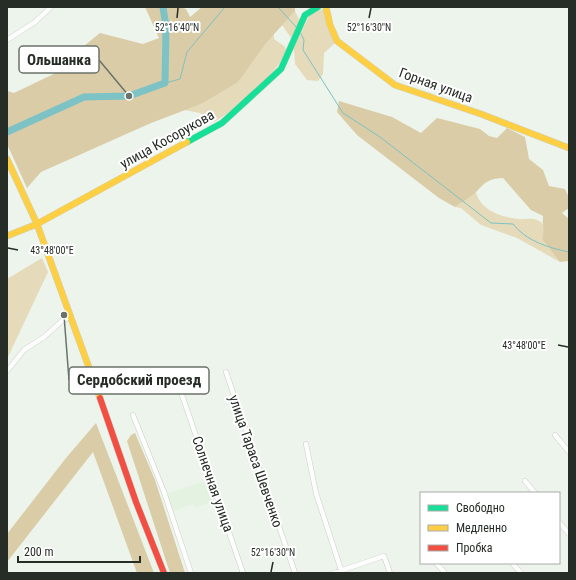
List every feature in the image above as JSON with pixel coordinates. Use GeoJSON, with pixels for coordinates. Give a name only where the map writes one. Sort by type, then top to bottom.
{"type":"FeatureCollection","features":[{"type":"Feature","properties":{"kind":"street"},"geometry":{"type":"LineString","coordinates":[[7,40],[35,22],[52,7]]}},
{"type":"Feature","properties":{"kind":"street","name":"улица Косорукова"},"geometry":{"type":"LineString","coordinates":[[7,236],[37,224],[222,123],[281,69],[305,15],[318,7]]}},
{"type":"Feature","properties":{"kind":"street","name":"Горная улица"},"geometry":{"type":"LineString","coordinates":[[326,7],[337,41],[395,85],[415,94],[481,114],[569,148]]}},
{"type":"Feature","properties":{"kind":"street"},"geometry":{"type":"LineString","coordinates":[[7,159],[37,224],[136,502],[164,573]]}},
{"type":"Feature","properties":{"kind":"street"},"geometry":{"type":"LineString","coordinates":[[7,370],[24,350],[44,337],[62,321],[71,316]]}},
{"type":"Feature","properties":{"kind":"street","name":"улица Тараса Шевченко"},"geometry":{"type":"LineString","coordinates":[[226,372],[295,573]]}},
{"type":"Feature","properties":{"kind":"street","name":"Солнечная улица"},"geometry":{"type":"LineString","coordinates":[[182,395],[244,573]]}},
{"type":"Feature","properties":{"kind":"street"},"geometry":{"type":"LineString","coordinates":[[133,415],[164,492],[191,573]]}},
{"type":"Feature","properties":{"kind":"street"},"geometry":{"type":"LineString","coordinates":[[555,435],[569,452]]}},
{"type":"Feature","properties":{"kind":"street"},"geometry":{"type":"LineString","coordinates":[[306,444],[316,493],[341,572]]}},
{"type":"Feature","properties":{"kind":"street"},"geometry":{"type":"LineString","coordinates":[[525,481],[535,492]]}},
{"type":"Feature","properties":{"kind":"street"},"geometry":{"type":"LineString","coordinates":[[560,523],[569,534]]}},
{"type":"Feature","properties":{"kind":"street"},"geometry":{"type":"LineString","coordinates":[[334,573],[341,572],[384,556],[390,573]]}},
{"type":"Feature","properties":{"kind":"street"},"geometry":{"type":"LineString","coordinates":[[437,564],[445,573]]}},
{"type":"Feature","properties":{"kind":"street"},"geometry":{"type":"LineString","coordinates":[[513,564],[521,573]]}},
{"type":"Feature","properties":{"kind":"shaded area"},"geometry":{"type":"Polygon","coordinates":[[[145,7],[180,7],[186,9],[190,17],[202,7],[295,7],[295,11],[266,43],[238,82],[201,104],[151,123],[41,172],[27,188],[7,144],[7,91],[14,93],[62,70],[79,50],[100,33],[143,44],[159,38],[145,7]]]}},
{"type":"Feature","properties":{"kind":"shaded area"},"geometry":{"type":"Polygon","coordinates":[[[322,9],[325,10],[327,27],[335,43],[324,53],[323,74],[318,81],[307,80],[295,64],[294,48],[311,14],[322,9]]]}},
{"type":"Feature","properties":{"kind":"shaded area"},"geometry":{"type":"Polygon","coordinates":[[[295,11],[301,23],[292,39],[282,25],[295,11]]]}},
{"type":"Feature","properties":{"kind":"shaded area"},"geometry":{"type":"Polygon","coordinates":[[[274,34],[274,39],[284,46],[287,51],[274,70],[244,100],[214,122],[210,121],[200,113],[184,110],[201,104],[274,34]]]}},
{"type":"Feature","properties":{"kind":"shaded area"},"geometry":{"type":"Polygon","coordinates":[[[339,101],[392,117],[421,133],[437,118],[480,129],[489,136],[497,138],[507,128],[525,137],[529,159],[543,170],[549,186],[565,189],[569,198],[569,208],[562,213],[569,219],[569,261],[560,262],[542,239],[543,216],[531,210],[503,178],[493,179],[487,182],[474,194],[455,207],[439,198],[357,135],[337,112],[339,101]]]}},
{"type":"Feature","properties":{"kind":"shaded area"},"geometry":{"type":"Polygon","coordinates":[[[476,192],[482,204],[492,212],[511,218],[535,219],[540,221],[544,228],[542,239],[560,262],[517,238],[481,225],[461,208],[455,207],[476,192]]]}},
{"type":"Feature","properties":{"kind":"shaded area"},"geometry":{"type":"Polygon","coordinates":[[[42,258],[48,272],[7,359],[7,279],[42,258]]]}},
{"type":"Feature","properties":{"kind":"shaded area"},"geometry":{"type":"Polygon","coordinates":[[[96,423],[154,573],[137,573],[93,452],[7,562],[7,534],[66,458],[96,423]]]}},
{"type":"Feature","properties":{"kind":"shaded area"},"geometry":{"type":"Polygon","coordinates":[[[135,433],[155,480],[185,573],[170,573],[127,441],[131,435],[135,433]]]}},
{"type":"Feature","properties":{"kind":"shaded area"},"geometry":{"type":"Polygon","coordinates":[[[207,480],[214,501],[195,508],[193,504],[174,511],[167,494],[207,480]]]}},
{"type":"Feature","properties":{"kind":"waterway"},"geometry":{"type":"LineString","coordinates":[[7,132],[84,97],[129,96],[165,83],[166,27],[163,7]]}},
{"type":"Feature","properties":{"kind":"waterway"},"geometry":{"type":"LineString","coordinates":[[165,83],[180,79],[187,52],[225,7]]}},
{"type":"Feature","properties":{"kind":"waterway"},"geometry":{"type":"LineString","coordinates":[[278,7],[297,28]]}},
{"type":"Feature","properties":{"kind":"waterway"},"geometry":{"type":"LineString","coordinates":[[300,32],[304,40],[303,50],[343,113],[380,137],[491,223],[513,224],[524,235],[538,243],[569,252]]}},
{"type":"Feature","properties":{"kind":"traffic: fast"},"geometry":{"type":"LineString","coordinates":[[187,142],[222,123],[281,69],[305,15],[318,7]]}},
{"type":"Feature","properties":{"kind":"traffic: slow"},"geometry":{"type":"LineString","coordinates":[[326,7],[330,25],[337,41],[395,85],[481,114],[569,148]]}},
{"type":"Feature","properties":{"kind":"traffic: slow"},"geometry":{"type":"LineString","coordinates":[[7,236],[37,224],[187,142]]}},
{"type":"Feature","properties":{"kind":"traffic: slow"},"geometry":{"type":"LineString","coordinates":[[7,159],[37,224],[100,398]]}},
{"type":"Feature","properties":{"kind":"traffic: jam"},"geometry":{"type":"LineString","coordinates":[[100,398],[136,502],[164,573]]}},
{"type":"Feature","properties":{"kind":"place","name":"Ольшанка"},"geometry":{"type":"Point","coordinates":[129,96]}},
{"type":"Feature","properties":{"kind":"place","name":"Сердобский проезд"},"geometry":{"type":"Point","coordinates":[64,315]}}]}
